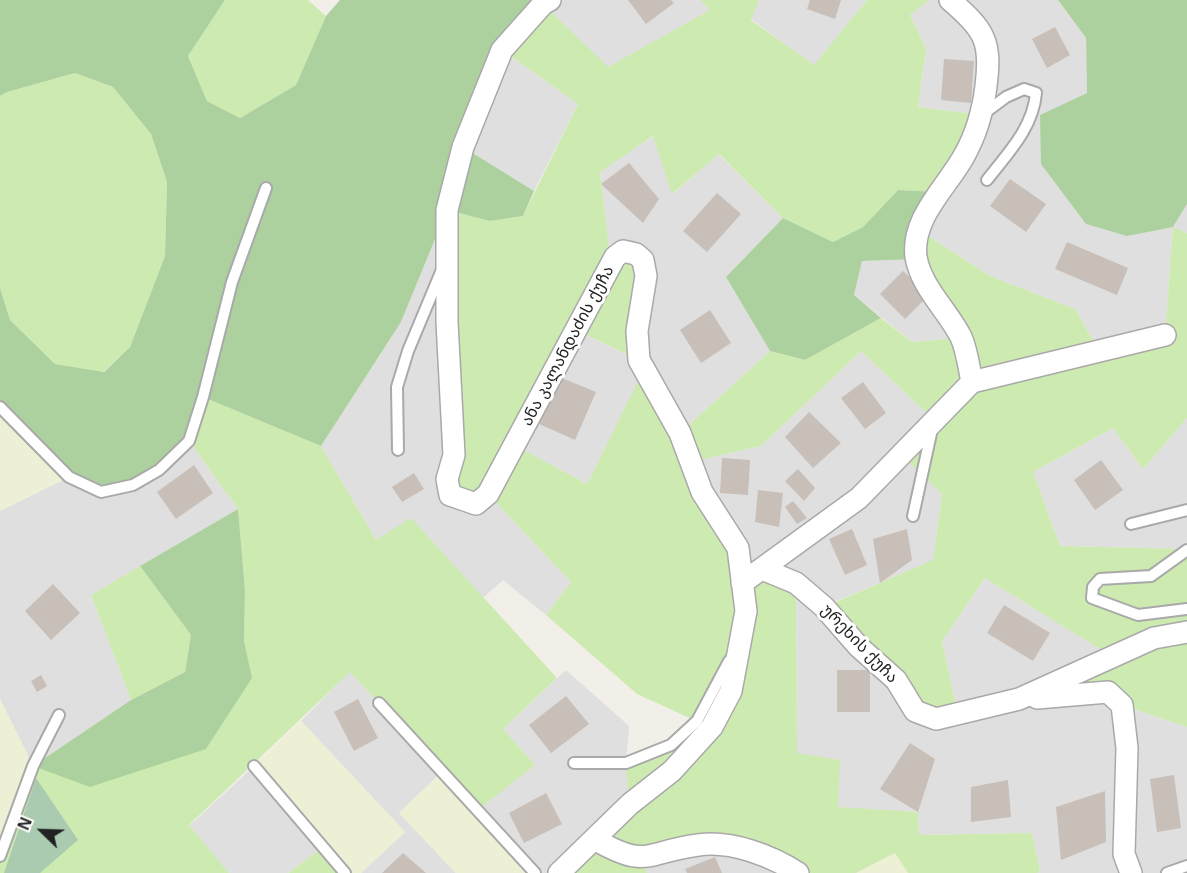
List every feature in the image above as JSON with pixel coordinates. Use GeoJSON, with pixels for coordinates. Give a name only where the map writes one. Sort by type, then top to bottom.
{"type":"FeatureCollection","features":[{"type":"Feature","properties":{"kind":"street","name":"ანა კალანდაძის ქუჩა"},"geometry":{"type":"LineString","coordinates":[[550,0],[543,4],[502,50],[463,147],[447,210],[454,455],[447,479],[450,495],[476,504],[488,494],[615,257],[623,251],[636,254],[643,261],[646,276],[637,331],[639,360],[680,433],[702,492],[738,548],[746,612],[731,692],[712,727],[672,771],[630,804],[559,873]]}},
{"type":"Feature","properties":{"kind":"street"},"geometry":{"type":"LineString","coordinates":[[950,0],[978,25],[990,56],[982,115],[964,156],[938,192],[919,230],[916,257],[929,287],[961,338],[972,382]]}},
{"type":"Feature","properties":{"kind":"street"},"geometry":{"type":"LineString","coordinates":[[742,583],[859,498],[972,382],[1165,335]]}},
{"type":"Feature","properties":{"kind":"street","name":"ურეხის ქუჩა"},"geometry":{"type":"LineString","coordinates":[[762,569],[796,583],[824,607],[859,647],[896,680],[915,711],[936,719],[1019,699],[1108,692],[1122,705],[1127,748],[1124,854],[1131,873]]}},
{"type":"Feature","properties":{"kind":"street","name":"ურეხის ქუჩა"},"geometry":{"type":"LineString","coordinates":[[1019,699],[1154,638],[1187,632]]}},
{"type":"Feature","properties":{"kind":"street"},"geometry":{"type":"LineString","coordinates":[[594,839],[620,854],[643,859],[700,844],[752,849],[798,873]]}},
{"type":"Feature","properties":{"kind":"lane"},"geometry":{"type":"LineString","coordinates":[[982,115],[1006,98],[1024,89],[1036,93],[1035,108],[1023,133],[987,180]]}},
{"type":"Feature","properties":{"kind":"lane"},"geometry":{"type":"LineString","coordinates":[[0,407],[69,477],[101,492],[133,485],[159,470],[189,441],[203,397],[232,282],[266,188]]}},
{"type":"Feature","properties":{"kind":"lane"},"geometry":{"type":"LineString","coordinates":[[398,450],[398,387],[408,351],[447,259]]}},
{"type":"Feature","properties":{"kind":"lane"},"geometry":{"type":"LineString","coordinates":[[913,516],[934,420]]}},
{"type":"Feature","properties":{"kind":"lane"},"geometry":{"type":"LineString","coordinates":[[1131,524],[1187,510]]}},
{"type":"Feature","properties":{"kind":"lane"},"geometry":{"type":"LineString","coordinates":[[1187,550],[1151,576],[1100,579],[1093,587],[1092,598],[1138,615],[1187,609]]}},
{"type":"Feature","properties":{"kind":"lane"},"geometry":{"type":"LineString","coordinates":[[574,763],[626,763],[671,745],[697,721],[742,634]]}},
{"type":"Feature","properties":{"kind":"lane"},"geometry":{"type":"LineString","coordinates":[[379,703],[535,873]]}},
{"type":"Feature","properties":{"kind":"lane"},"geometry":{"type":"LineString","coordinates":[[0,855],[33,766],[59,715]]}},
{"type":"Feature","properties":{"kind":"lane"},"geometry":{"type":"LineString","coordinates":[[254,766],[345,873]]}},
{"type":"Feature","properties":{"kind":"lane"},"geometry":{"type":"LineString","coordinates":[[1167,873],[1187,866]]}},
{"type":"Feature","properties":{"kind":"shaded area"},"geometry":{"type":"Polygon","coordinates":[[[550,0],[700,0],[711,10],[607,68],[543,4],[550,0]]]}},
{"type":"Feature","properties":{"kind":"shaded area"},"geometry":{"type":"Polygon","coordinates":[[[759,0],[867,0],[814,66],[751,19],[759,0]]]}},
{"type":"Feature","properties":{"kind":"shaded area"},"geometry":{"type":"Polygon","coordinates":[[[929,0],[1058,0],[1086,38],[1087,93],[1040,115],[1173,227],[1187,204],[1187,233],[1173,228],[1165,335],[1098,349],[1075,309],[990,276],[919,230],[982,115],[918,107],[926,49],[910,15],[929,0]]]}},
{"type":"Feature","properties":{"kind":"shaded area"},"geometry":{"type":"Polygon","coordinates":[[[502,50],[578,104],[534,191],[463,147],[502,50]]]}},
{"type":"Feature","properties":{"kind":"shaded area"},"geometry":{"type":"Polygon","coordinates":[[[654,136],[673,194],[718,154],[783,218],[726,277],[770,351],[680,433],[644,370],[587,484],[515,446],[578,331],[638,360],[611,267],[600,171],[654,136]]]}},
{"type":"Feature","properties":{"kind":"shaded area"},"geometry":{"type":"Polygon","coordinates":[[[447,210],[488,494],[571,582],[546,615],[503,580],[483,598],[450,563],[376,540],[321,446],[401,322],[447,210]]]}},
{"type":"Feature","properties":{"kind":"shaded area"},"geometry":{"type":"Polygon","coordinates":[[[917,259],[961,338],[912,342],[854,295],[862,261],[917,259]]]}},
{"type":"Feature","properties":{"kind":"shaded area"},"geometry":{"type":"Polygon","coordinates":[[[861,351],[934,420],[942,494],[933,561],[824,606],[958,714],[942,641],[985,578],[1114,657],[1108,692],[1122,705],[1187,727],[1187,866],[1167,873],[1037,873],[1040,871],[1032,833],[919,835],[918,812],[837,808],[797,754],[796,583],[742,583],[691,462],[761,446],[861,351]]]}},
{"type":"Feature","properties":{"kind":"shaded area"},"geometry":{"type":"Polygon","coordinates":[[[1187,418],[1187,549],[1060,546],[1033,472],[1113,428],[1143,469],[1187,418]]]}},
{"type":"Feature","properties":{"kind":"shaded area"},"geometry":{"type":"Polygon","coordinates":[[[189,441],[238,509],[91,595],[131,700],[33,766],[0,699],[0,511],[69,477],[189,441]]]}},
{"type":"Feature","properties":{"kind":"shaded area"},"geometry":{"type":"Polygon","coordinates":[[[566,670],[629,726],[626,763],[630,804],[559,873],[535,873],[478,810],[534,765],[503,729],[566,670]]]}},
{"type":"Feature","properties":{"kind":"shaded area"},"geometry":{"type":"Polygon","coordinates":[[[350,671],[442,772],[399,813],[456,873],[361,873],[405,832],[301,721],[350,671]]]}},
{"type":"Feature","properties":{"kind":"shaded area"},"geometry":{"type":"Polygon","coordinates":[[[254,766],[323,847],[288,873],[229,873],[189,826],[254,766]]]}},
{"type":"Feature","properties":{"kind":"shaded area"},"geometry":{"type":"Polygon","coordinates":[[[700,844],[798,873],[647,873],[643,859],[700,844]]]}},
{"type":"Feature","properties":{"kind":"green space"},"geometry":{"type":"Polygon","coordinates":[[[0,0],[225,0],[188,56],[207,101],[240,118],[296,85],[326,16],[340,0],[550,0],[502,50],[463,147],[534,191],[523,216],[490,221],[447,210],[401,322],[321,446],[203,397],[189,441],[159,470],[101,492],[69,477],[0,407],[0,288],[10,320],[55,364],[104,372],[130,347],[165,256],[167,182],[151,134],[113,87],[75,73],[0,96],[0,0]]]}},
{"type":"Feature","properties":{"kind":"green space"},"geometry":{"type":"Polygon","coordinates":[[[225,0],[308,0],[326,16],[296,85],[240,118],[207,101],[188,56],[225,0]]]}},
{"type":"Feature","properties":{"kind":"green space"},"geometry":{"type":"Polygon","coordinates":[[[700,0],[759,0],[751,20],[814,65],[867,0],[929,0],[910,15],[926,49],[918,107],[982,115],[938,192],[898,190],[863,227],[833,242],[783,218],[719,154],[672,194],[653,136],[600,172],[611,265],[636,254],[639,360],[578,331],[516,446],[587,484],[644,369],[680,433],[770,351],[805,360],[881,318],[912,342],[961,338],[929,287],[919,230],[990,276],[1075,309],[1098,349],[1165,335],[1173,227],[1187,233],[1187,418],[1143,469],[1113,428],[1033,472],[1060,546],[1187,549],[1187,727],[1122,705],[1108,692],[1019,699],[1113,657],[985,578],[942,641],[958,714],[936,719],[824,607],[933,560],[942,494],[901,454],[934,420],[861,351],[761,446],[691,462],[742,583],[762,569],[796,583],[797,753],[840,760],[838,807],[918,812],[919,835],[1032,833],[1040,871],[1037,873],[908,873],[895,853],[856,873],[798,873],[752,850],[643,859],[647,873],[559,873],[629,804],[626,763],[671,745],[696,721],[637,694],[546,615],[571,582],[488,494],[450,495],[447,210],[490,221],[523,216],[578,104],[502,50],[543,4],[608,67],[710,10],[700,0]]]}},
{"type":"Feature","properties":{"kind":"green space"},"geometry":{"type":"Polygon","coordinates":[[[1058,0],[1187,0],[1187,204],[1173,227],[1127,236],[1086,224],[1041,164],[1040,115],[1087,93],[1086,38],[1058,0]]]}},
{"type":"Feature","properties":{"kind":"green space"},"geometry":{"type":"Polygon","coordinates":[[[75,73],[113,87],[151,134],[167,182],[165,256],[130,347],[103,372],[55,364],[10,320],[0,288],[0,96],[75,73]]]}},
{"type":"Feature","properties":{"kind":"green space"},"geometry":{"type":"Polygon","coordinates":[[[898,190],[938,192],[917,259],[862,261],[854,295],[881,318],[805,360],[770,351],[726,277],[783,218],[833,242],[863,227],[898,190]]]}},
{"type":"Feature","properties":{"kind":"green space"},"geometry":{"type":"Polygon","coordinates":[[[203,397],[321,446],[376,540],[411,518],[557,678],[503,729],[535,765],[478,810],[350,672],[189,825],[229,873],[0,873],[0,856],[33,766],[206,749],[251,678],[244,641],[245,590],[238,509],[189,441],[203,397]]]}},
{"type":"Feature","properties":{"kind":"green space"},"geometry":{"type":"Polygon","coordinates":[[[0,407],[69,477],[0,511],[0,407]]]}},
{"type":"Feature","properties":{"kind":"green space"},"geometry":{"type":"Polygon","coordinates":[[[238,509],[245,590],[244,641],[252,678],[206,749],[90,787],[33,766],[131,700],[185,672],[191,635],[140,566],[238,509]]]}},
{"type":"Feature","properties":{"kind":"green space"},"geometry":{"type":"Polygon","coordinates":[[[140,566],[191,635],[185,672],[131,700],[91,595],[140,566]]]}},
{"type":"Feature","properties":{"kind":"green space"},"geometry":{"type":"Polygon","coordinates":[[[0,699],[33,766],[0,856],[0,699]]]}},
{"type":"Feature","properties":{"kind":"green space"},"geometry":{"type":"Polygon","coordinates":[[[301,721],[405,832],[361,873],[345,873],[254,766],[301,721]]]}},
{"type":"Feature","properties":{"kind":"green space"},"geometry":{"type":"Polygon","coordinates":[[[442,772],[535,873],[456,873],[399,813],[442,772]]]}},
{"type":"Feature","properties":{"kind":"green space"},"geometry":{"type":"Polygon","coordinates":[[[36,778],[78,840],[40,873],[4,873],[36,778]]]}},
{"type":"Feature","properties":{"kind":"green space"},"geometry":{"type":"Polygon","coordinates":[[[323,847],[345,873],[288,873],[323,847]]]}},
{"type":"Feature","properties":{"kind":"green space"},"geometry":{"type":"Polygon","coordinates":[[[895,853],[908,873],[856,873],[895,853]]]}},
{"type":"Feature","properties":{"kind":"building"},"geometry":{"type":"Polygon","coordinates":[[[628,0],[671,0],[674,3],[646,24],[628,0]]]}},
{"type":"Feature","properties":{"kind":"building"},"geometry":{"type":"Polygon","coordinates":[[[810,0],[841,0],[835,19],[807,9],[810,0]]]}},
{"type":"Feature","properties":{"kind":"building"},"geometry":{"type":"Polygon","coordinates":[[[1055,27],[1070,55],[1047,68],[1032,39],[1055,27]]]}},
{"type":"Feature","properties":{"kind":"building"},"geometry":{"type":"Polygon","coordinates":[[[944,59],[974,61],[971,103],[941,100],[944,59]]]}},
{"type":"Feature","properties":{"kind":"building"},"geometry":{"type":"Polygon","coordinates":[[[629,163],[659,199],[643,223],[601,184],[629,163]]]}},
{"type":"Feature","properties":{"kind":"building"},"geometry":{"type":"Polygon","coordinates":[[[1010,179],[1046,204],[1026,232],[990,206],[1010,179]]]}},
{"type":"Feature","properties":{"kind":"building"},"geometry":{"type":"Polygon","coordinates":[[[717,193],[741,214],[707,252],[683,231],[717,193]]]}},
{"type":"Feature","properties":{"kind":"building"},"geometry":{"type":"Polygon","coordinates":[[[1067,242],[1128,268],[1117,295],[1055,269],[1067,242]]]}},
{"type":"Feature","properties":{"kind":"building"},"geometry":{"type":"Polygon","coordinates":[[[903,271],[929,295],[905,319],[880,294],[903,271]]]}},
{"type":"Feature","properties":{"kind":"building"},"geometry":{"type":"Polygon","coordinates":[[[710,310],[731,343],[701,363],[680,330],[710,310]]]}},
{"type":"Feature","properties":{"kind":"building"},"geometry":{"type":"Polygon","coordinates":[[[557,376],[596,392],[575,440],[537,423],[557,376]]]}},
{"type":"Feature","properties":{"kind":"building"},"geometry":{"type":"Polygon","coordinates":[[[863,382],[886,413],[865,429],[841,398],[863,382]]]}},
{"type":"Feature","properties":{"kind":"building"},"geometry":{"type":"Polygon","coordinates":[[[809,412],[841,443],[813,468],[785,437],[809,412]]]}},
{"type":"Feature","properties":{"kind":"building"},"geometry":{"type":"Polygon","coordinates":[[[722,458],[750,460],[748,495],[720,493],[722,458]]]}},
{"type":"Feature","properties":{"kind":"building"},"geometry":{"type":"Polygon","coordinates":[[[1101,460],[1123,490],[1095,510],[1074,480],[1101,460]]]}},
{"type":"Feature","properties":{"kind":"building"},"geometry":{"type":"Polygon","coordinates":[[[194,465],[213,493],[176,519],[157,492],[194,465]]]}},
{"type":"Feature","properties":{"kind":"building"},"geometry":{"type":"Polygon","coordinates":[[[798,469],[815,488],[804,501],[785,481],[798,469]]]}},
{"type":"Feature","properties":{"kind":"building"},"geometry":{"type":"Polygon","coordinates":[[[414,473],[424,489],[402,502],[392,487],[414,473]]]}},
{"type":"Feature","properties":{"kind":"building"},"geometry":{"type":"Polygon","coordinates":[[[758,490],[783,493],[779,527],[755,522],[758,490]]]}},
{"type":"Feature","properties":{"kind":"building"},"geometry":{"type":"Polygon","coordinates":[[[793,501],[807,518],[797,524],[785,507],[793,501]]]}},
{"type":"Feature","properties":{"kind":"building"},"geometry":{"type":"Polygon","coordinates":[[[852,529],[867,565],[845,575],[829,539],[852,529]]]}},
{"type":"Feature","properties":{"kind":"building"},"geometry":{"type":"Polygon","coordinates":[[[907,529],[912,560],[880,583],[873,539],[907,529]]]}},
{"type":"Feature","properties":{"kind":"building"},"geometry":{"type":"Polygon","coordinates":[[[53,584],[80,613],[51,640],[25,611],[53,584]]]}},
{"type":"Feature","properties":{"kind":"building"},"geometry":{"type":"Polygon","coordinates":[[[1004,605],[1050,633],[1033,661],[987,633],[1004,605]]]}},
{"type":"Feature","properties":{"kind":"building"},"geometry":{"type":"Polygon","coordinates":[[[837,670],[870,670],[870,712],[837,712],[837,670]]]}},
{"type":"Feature","properties":{"kind":"building"},"geometry":{"type":"Polygon","coordinates":[[[41,675],[47,686],[37,692],[31,681],[41,675]]]}},
{"type":"Feature","properties":{"kind":"building"},"geometry":{"type":"Polygon","coordinates":[[[566,696],[589,724],[551,753],[529,725],[566,696]]]}},
{"type":"Feature","properties":{"kind":"building"},"geometry":{"type":"Polygon","coordinates":[[[358,699],[378,738],[354,751],[334,712],[358,699]]]}},
{"type":"Feature","properties":{"kind":"building"},"geometry":{"type":"Polygon","coordinates":[[[910,743],[935,759],[918,812],[880,789],[910,743]]]}},
{"type":"Feature","properties":{"kind":"building"},"geometry":{"type":"Polygon","coordinates":[[[1174,775],[1181,828],[1157,832],[1150,779],[1174,775]]]}},
{"type":"Feature","properties":{"kind":"building"},"geometry":{"type":"Polygon","coordinates":[[[1008,780],[1011,817],[971,822],[971,787],[1008,780]]]}},
{"type":"Feature","properties":{"kind":"building"},"geometry":{"type":"Polygon","coordinates":[[[1105,791],[1106,842],[1061,860],[1056,807],[1105,791]]]}},
{"type":"Feature","properties":{"kind":"building"},"geometry":{"type":"Polygon","coordinates":[[[546,793],[562,824],[524,843],[509,813],[546,793]]]}},
{"type":"Feature","properties":{"kind":"building"},"geometry":{"type":"Polygon","coordinates":[[[403,853],[426,873],[382,873],[403,853]]]}},
{"type":"Feature","properties":{"kind":"building"},"geometry":{"type":"Polygon","coordinates":[[[715,857],[722,873],[687,873],[685,869],[715,857]]]}}]}
